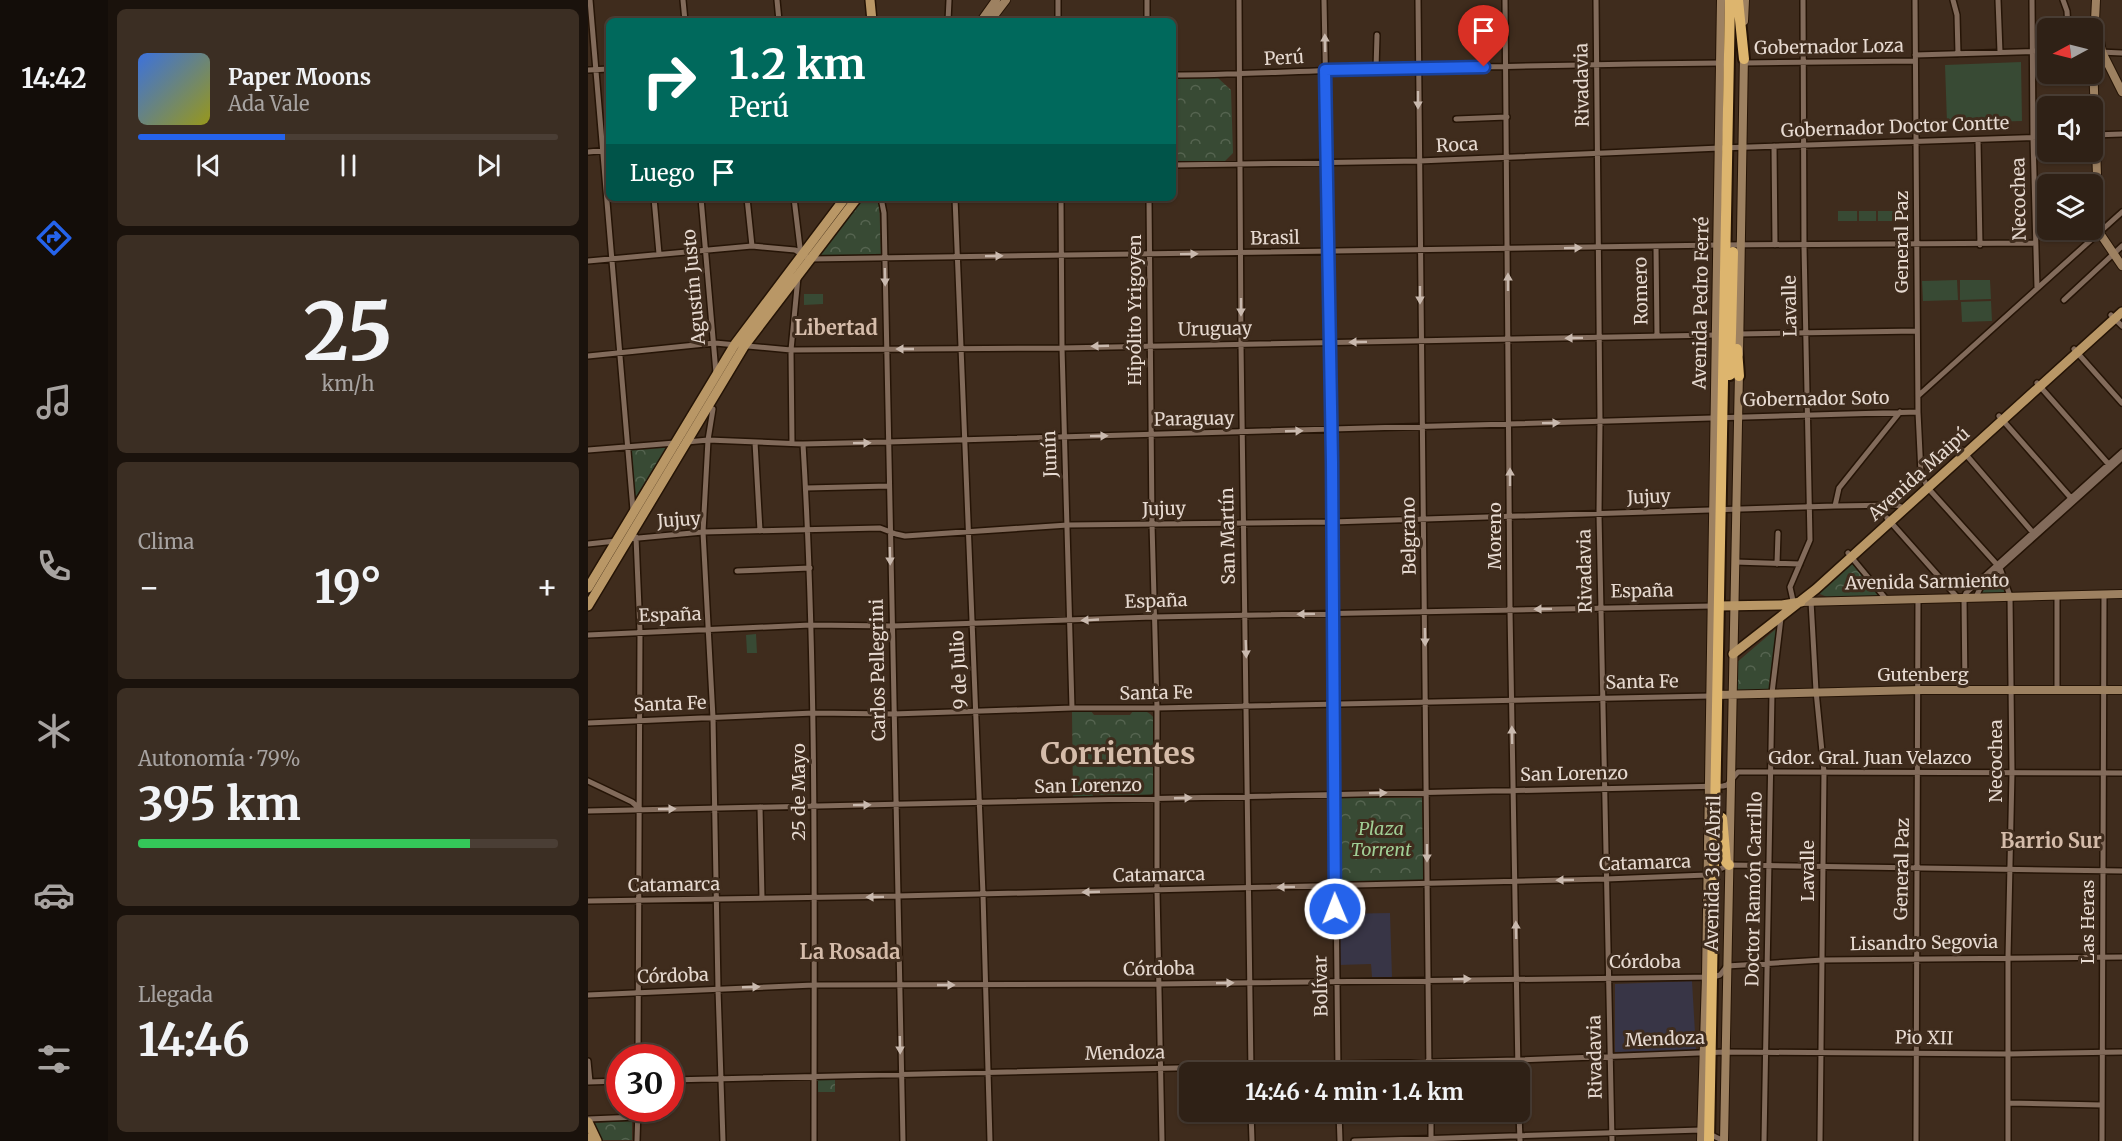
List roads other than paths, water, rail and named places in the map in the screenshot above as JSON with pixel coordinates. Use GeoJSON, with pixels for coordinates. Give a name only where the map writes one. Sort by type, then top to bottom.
{"type":"FeatureCollection","features":[{"type":"Feature","properties":{"kind":"highway"},"geometry":{"type":"LineString","coordinates":[[1720,77],[1724,65],[1729,0]]}},
{"type":"Feature","properties":{"kind":"highway","name":"Avenida Pedro Ferré"},"geometry":{"type":"LineString","coordinates":[[1723,606],[1726,416],[1733,288],[1730,245],[1729,0]]}},
{"type":"Feature","properties":{"kind":"highway"},"geometry":{"type":"LineString","coordinates":[[1738,0],[1744,61]]}},
{"type":"Feature","properties":{"kind":"highway","name":"Avenida Pedro Ferré"},"geometry":{"type":"LineString","coordinates":[[1731,147],[1738,0]]}},
{"type":"Feature","properties":{"kind":"highway","name":"Avenida Pedro Ferré"},"geometry":{"type":"LineString","coordinates":[[1726,416],[1720,331],[1730,245]]}},
{"type":"Feature","properties":{"kind":"highway"},"geometry":{"type":"LineString","coordinates":[[1733,288],[1739,376]]}},
{"type":"Feature","properties":{"kind":"highway"},"geometry":{"type":"LineString","coordinates":[[1715,388],[1720,331]]}},
{"type":"Feature","properties":{"kind":"highway","name":"Avenida 3 de Abril"},"geometry":{"type":"LineString","coordinates":[[1710,1138],[1716,974],[1723,606]]}},
{"type":"Feature","properties":{"kind":"highway","name":"Avenida 3 de Abril"},"geometry":{"type":"LineString","coordinates":[[1718,870],[1726,862],[1720,785]]}},
{"type":"Feature","properties":{"kind":"highway"},"geometry":{"type":"LineString","coordinates":[[1707,908],[1711,878],[1718,870]]}},
{"type":"Feature","properties":{"kind":"main road"},"geometry":{"type":"LineString","coordinates":[[870,0],[872,18]]}},
{"type":"Feature","properties":{"kind":"main road"},"geometry":{"type":"LineString","coordinates":[[875,0],[876,18]]}},
{"type":"Feature","properties":{"kind":"main road"},"geometry":{"type":"LineString","coordinates":[[983,18],[996,0]]}},
{"type":"Feature","properties":{"kind":"main road"},"geometry":{"type":"LineString","coordinates":[[992,18],[1006,0]]}},
{"type":"Feature","properties":{"kind":"main road","name":"Avenida Pedro Ferré"},"geometry":{"type":"LineString","coordinates":[[1721,0],[1720,77],[1731,147]]}},
{"type":"Feature","properties":{"kind":"main road","name":"Avenida Pedro Ferré"},"geometry":{"type":"LineString","coordinates":[[1731,147],[1744,61],[1745,0]]}},
{"type":"Feature","properties":{"kind":"main road"},"geometry":{"type":"LineString","coordinates":[[2097,18],[2098,0]]}},
{"type":"Feature","properties":{"kind":"main road"},"geometry":{"type":"LineString","coordinates":[[2103,63],[2122,92]]}},
{"type":"Feature","properties":{"kind":"main road"},"geometry":{"type":"LineString","coordinates":[[588,588],[740,345],[806,257],[843,201]]}},
{"type":"Feature","properties":{"kind":"main road"},"geometry":{"type":"LineString","coordinates":[[588,606],[631,539],[636,524],[680,443],[683,429],[717,374],[798,275],[806,257],[854,201]]}},
{"type":"Feature","properties":{"kind":"main road"},"geometry":{"type":"LineString","coordinates":[[2103,239],[2122,266]]}},
{"type":"Feature","properties":{"kind":"main road","name":"Avenida Pedro Ferré"},"geometry":{"type":"LineString","coordinates":[[1726,416],[1739,376],[1739,334],[1730,245]]}},
{"type":"Feature","properties":{"kind":"main road","name":"Avenida Maipú"},"geometry":{"type":"LineString","coordinates":[[1733,654],[1800,603],[2116,315],[2122,305]]}},
{"type":"Feature","properties":{"kind":"main road","name":"Avenida Pedro Ferré"},"geometry":{"type":"LineString","coordinates":[[1715,388],[1726,416]]}},
{"type":"Feature","properties":{"kind":"main road","name":"Avenida Pedro Ferré"},"geometry":{"type":"LineString","coordinates":[[1723,606],[1735,562],[1725,509]]}},
{"type":"Feature","properties":{"kind":"main road","name":"Avenida Sarmiento"},"geometry":{"type":"LineString","coordinates":[[1723,606],[1918,598],[2122,594]]}},
{"type":"Feature","properties":{"kind":"main road"},"geometry":{"type":"LineString","coordinates":[[1750,641],[1776,615],[1775,609],[1769,604]]}},
{"type":"Feature","properties":{"kind":"main road"},"geometry":{"type":"LineString","coordinates":[[1721,695],[1711,652],[1723,606]]}},
{"type":"Feature","properties":{"kind":"main road","name":"Avenida 3 de Abril"},"geometry":{"type":"LineString","coordinates":[[1721,695],[1733,654],[1723,606]]}},
{"type":"Feature","properties":{"kind":"main road","name":"Gutenberg"},"geometry":{"type":"LineString","coordinates":[[1721,695],[1816,691],[2122,690]]}},
{"type":"Feature","properties":{"kind":"main road","name":"Avenida 3 de Abril"},"geometry":{"type":"LineString","coordinates":[[1716,974],[1718,870]]}},
{"type":"Feature","properties":{"kind":"main road","name":"Avenida 3 de Abril"},"geometry":{"type":"LineString","coordinates":[[1707,908],[1716,974]]}},
{"type":"Feature","properties":{"kind":"main road","name":"Avenida 3 de Abril"},"geometry":{"type":"LineString","coordinates":[[1710,1138],[1714,1052]]}},
{"type":"Feature","properties":{"kind":"main road"},"geometry":{"type":"LineString","coordinates":[[588,1121],[597,1141]]}},
{"type":"Feature","properties":{"kind":"street"},"geometry":{"type":"LineString","coordinates":[[588,152],[606,150],[590,0]]}},
{"type":"Feature","properties":{"kind":"street"},"geometry":{"type":"LineString","coordinates":[[683,0],[685,18]]}},
{"type":"Feature","properties":{"kind":"street"},"geometry":{"type":"LineString","coordinates":[[777,0],[779,18]]}},
{"type":"Feature","properties":{"kind":"street"},"geometry":{"type":"LineString","coordinates":[[948,18],[949,0]]}},
{"type":"Feature","properties":{"kind":"street"},"geometry":{"type":"LineString","coordinates":[[1058,0],[1058,18]]}},
{"type":"Feature","properties":{"kind":"street"},"geometry":{"type":"LineString","coordinates":[[1147,0],[1147,18]]}},
{"type":"Feature","properties":{"kind":"street","name":"San Martín"},"geometry":{"type":"LineString","coordinates":[[1239,0],[1243,524],[1251,1062]]}},
{"type":"Feature","properties":{"kind":"street","name":"Bolívar"},"geometry":{"type":"LineString","coordinates":[[1324,0],[1338,1062]]}},
{"type":"Feature","properties":{"kind":"street","name":"Belgrano"},"geometry":{"type":"LineString","coordinates":[[1418,0],[1429,1061]]}},
{"type":"Feature","properties":{"kind":"street","name":"Moreno"},"geometry":{"type":"LineString","coordinates":[[1505,0],[1510,610],[1518,1060]]}},
{"type":"Feature","properties":{"kind":"street","name":"Rivadavia"},"geometry":{"type":"LineString","coordinates":[[1596,0],[1599,514],[1612,1141]]}},
{"type":"Feature","properties":{"kind":"street","name":"Lavalle"},"geometry":{"type":"LineString","coordinates":[[1803,0],[1802,145],[1810,540],[1790,587],[1800,603],[1816,691],[1824,772],[1820,1141]]}},
{"type":"Feature","properties":{"kind":"street","name":"General Paz"},"geometry":{"type":"LineString","coordinates":[[1915,0],[1918,412],[1921,474],[1927,486]]}},
{"type":"Feature","properties":{"kind":"street"},"geometry":{"type":"LineString","coordinates":[[1953,0],[1957,15],[1958,54]]}},
{"type":"Feature","properties":{"kind":"street"},"geometry":{"type":"LineString","coordinates":[[1998,0],[2000,52]]}},
{"type":"Feature","properties":{"kind":"street","name":"Necochea"},"geometry":{"type":"LineString","coordinates":[[2032,0],[2037,288]]}},
{"type":"Feature","properties":{"kind":"street"},"geometry":{"type":"LineString","coordinates":[[2063,0],[2067,18]]}},
{"type":"Feature","properties":{"kind":"street"},"geometry":{"type":"LineString","coordinates":[[1376,69],[1377,35]]}},
{"type":"Feature","properties":{"kind":"street","name":"Gobernador Loza"},"geometry":{"type":"LineString","coordinates":[[1744,61],[1802,63],[2037,51]]}},
{"type":"Feature","properties":{"kind":"street"},"geometry":{"type":"LineString","coordinates":[[2103,52],[2122,53]]}},
{"type":"Feature","properties":{"kind":"street","name":"Perú"},"geometry":{"type":"LineString","coordinates":[[1176,75],[1721,63]]}},
{"type":"Feature","properties":{"kind":"street"},"geometry":{"type":"LineString","coordinates":[[588,70],[606,69]]}},
{"type":"Feature","properties":{"kind":"street"},"geometry":{"type":"LineString","coordinates":[[1456,119],[1507,117]]}},
{"type":"Feature","properties":{"kind":"street"},"geometry":{"type":"LineString","coordinates":[[2103,135],[2122,134]]}},
{"type":"Feature","properties":{"kind":"street","name":"Gobernador Doctor Contte"},"geometry":{"type":"LineString","coordinates":[[1731,147],[2037,137]]}},
{"type":"Feature","properties":{"kind":"street"},"geometry":{"type":"LineString","coordinates":[[1978,140],[1980,245]]}},
{"type":"Feature","properties":{"kind":"street"},"geometry":{"type":"LineString","coordinates":[[1774,146],[1774,245]]}},
{"type":"Feature","properties":{"kind":"street","name":"Roca"},"geometry":{"type":"LineString","coordinates":[[1176,165],[1419,161],[1731,147]]}},
{"type":"Feature","properties":{"kind":"street"},"geometry":{"type":"LineString","coordinates":[[608,201],[626,446],[636,524]]}},
{"type":"Feature","properties":{"kind":"street"},"geometry":{"type":"LineString","coordinates":[[654,201],[659,254]]}},
{"type":"Feature","properties":{"kind":"street","name":"Agustín Justo"},"geometry":{"type":"LineString","coordinates":[[701,201],[717,374]]}},
{"type":"Feature","properties":{"kind":"street"},"geometry":{"type":"LineString","coordinates":[[747,201],[752,246]]}},
{"type":"Feature","properties":{"kind":"street"},"geometry":{"type":"LineString","coordinates":[[795,201],[806,257]]}},
{"type":"Feature","properties":{"kind":"street","name":"Carlos Pellegrini"},"geometry":{"type":"LineString","coordinates":[[881,201],[887,349],[887,442],[903,1141]]}},
{"type":"Feature","properties":{"kind":"street","name":"9 de Julio"},"geometry":{"type":"LineString","coordinates":[[955,201],[980,803],[990,1141]]}},
{"type":"Feature","properties":{"kind":"street","name":"Junín"},"geometry":{"type":"LineString","coordinates":[[1061,201],[1062,348],[1072,708]]}},
{"type":"Feature","properties":{"kind":"street","name":"Hipólito Yrigoyen"},"geometry":{"type":"LineString","coordinates":[[1149,201],[1162,1141]]}},
{"type":"Feature","properties":{"kind":"street"},"geometry":{"type":"LineString","coordinates":[[2103,229],[2122,212]]}},
{"type":"Feature","properties":{"kind":"street"},"geometry":{"type":"LineString","coordinates":[[1918,396],[2090,240]]}},
{"type":"Feature","properties":{"kind":"street","name":"Brasil"},"geometry":{"type":"LineString","coordinates":[[588,261],[752,246],[795,250],[806,257],[884,259],[1656,246],[2035,243]]}},
{"type":"Feature","properties":{"kind":"street","name":"Romero"},"geometry":{"type":"LineString","coordinates":[[1656,246],[1657,335]]}},
{"type":"Feature","properties":{"kind":"street"},"geometry":{"type":"LineString","coordinates":[[2064,300],[2122,246]]}},
{"type":"Feature","properties":{"kind":"street"},"geometry":{"type":"LineString","coordinates":[[792,443],[791,350],[798,275]]}},
{"type":"Feature","properties":{"kind":"street"},"geometry":{"type":"LineString","coordinates":[[2116,315],[2122,326]]}},
{"type":"Feature","properties":{"kind":"street","name":"Uruguay"},"geometry":{"type":"LineString","coordinates":[[588,356],[715,344],[791,350],[1062,348],[1599,337],[1720,331]]}},
{"type":"Feature","properties":{"kind":"street"},"geometry":{"type":"LineString","coordinates":[[1739,334],[1917,331]]}},
{"type":"Feature","properties":{"kind":"street"},"geometry":{"type":"LineString","coordinates":[[2076,350],[2122,402]]}},
{"type":"Feature","properties":{"kind":"street"},"geometry":{"type":"LineString","coordinates":[[2038,385],[2110,466]]}},
{"type":"Feature","properties":{"kind":"street"},"geometry":{"type":"LineString","coordinates":[[713,410],[708,440],[703,532],[712,718],[723,1141]]}},
{"type":"Feature","properties":{"kind":"street"},"geometry":{"type":"LineString","coordinates":[[1835,506],[1839,488],[1900,412]]}},
{"type":"Feature","properties":{"kind":"street","name":"Gobernador Soto"},"geometry":{"type":"LineString","coordinates":[[1726,416],[1918,412]]}},
{"type":"Feature","properties":{"kind":"street","name":"Paraguay"},"geometry":{"type":"LineString","coordinates":[[588,450],[708,440],[803,444],[1242,433],[1726,416]]}},
{"type":"Feature","properties":{"kind":"street"},"geometry":{"type":"LineString","coordinates":[[2001,418],[2072,499]]}},
{"type":"Feature","properties":{"kind":"street"},"geometry":{"type":"LineString","coordinates":[[755,442],[760,531]]}},
{"type":"Feature","properties":{"kind":"street","name":"25 de Mayo"},"geometry":{"type":"LineString","coordinates":[[803,444],[809,531],[814,713],[814,1141]]}},
{"type":"Feature","properties":{"kind":"street"},"geometry":{"type":"LineString","coordinates":[[1964,452],[2035,535]]}},
{"type":"Feature","properties":{"kind":"street"},"geometry":{"type":"LineString","coordinates":[[2110,466],[2122,452]]}},
{"type":"Feature","properties":{"kind":"street"},"geometry":{"type":"LineString","coordinates":[[1960,597],[1998,567],[2072,499],[2122,458]]}},
{"type":"Feature","properties":{"kind":"street"},"geometry":{"type":"LineString","coordinates":[[806,488],[889,486]]}},
{"type":"Feature","properties":{"kind":"street","name":"Necochea"},"geometry":{"type":"LineString","coordinates":[[1927,486],[1998,567],[2010,596],[2012,772],[2008,957],[2008,1141]]}},
{"type":"Feature","properties":{"kind":"street","name":"Jujuy"},"geometry":{"type":"LineString","coordinates":[[588,544],[703,532],[880,528],[905,536],[1068,525],[1332,522],[1835,506],[1897,505],[1903,508]]}},
{"type":"Feature","properties":{"kind":"street"},"geometry":{"type":"LineString","coordinates":[[1889,520],[1960,597],[1965,690]]}},
{"type":"Feature","properties":{"kind":"street"},"geometry":{"type":"LineString","coordinates":[[1776,564],[1778,533]]}},
{"type":"Feature","properties":{"kind":"street"},"geometry":{"type":"LineString","coordinates":[[631,539],[640,632],[638,1044]]}},
{"type":"Feature","properties":{"kind":"street"},"geometry":{"type":"LineString","coordinates":[[1850,555],[1886,599]]}},
{"type":"Feature","properties":{"kind":"street"},"geometry":{"type":"LineString","coordinates":[[1735,562],[1800,564]]}},
{"type":"Feature","properties":{"kind":"street"},"geometry":{"type":"LineString","coordinates":[[1976,597],[1982,585],[1998,567]]}},
{"type":"Feature","properties":{"kind":"street"},"geometry":{"type":"LineString","coordinates":[[737,571],[810,568]]}},
{"type":"Feature","properties":{"kind":"street","name":"Las Heras"},"geometry":{"type":"LineString","coordinates":[[2102,1141],[2104,595]]}},
{"type":"Feature","properties":{"kind":"street"},"geometry":{"type":"LineString","coordinates":[[2057,596],[2057,690]]}},
{"type":"Feature","properties":{"kind":"street","name":"General Paz"},"geometry":{"type":"LineString","coordinates":[[1916,1141],[1918,598]]}},
{"type":"Feature","properties":{"kind":"street","name":"España"},"geometry":{"type":"LineString","coordinates":[[588,635],[812,625],[892,626],[1153,617],[1723,606]]}},
{"type":"Feature","properties":{"kind":"street","name":"Doctor Ramón Carrillo"},"geometry":{"type":"LineString","coordinates":[[1764,1141],[1772,693],[1781,618]]}},
{"type":"Feature","properties":{"kind":"street","name":"Santa Fe"},"geometry":{"type":"LineString","coordinates":[[588,723],[814,713],[893,714],[1072,708],[1721,695]]}},
{"type":"Feature","properties":{"kind":"street","name":"Gdor. Gral. Juan Velazco"},"geometry":{"type":"LineString","coordinates":[[1720,785],[1738,772],[2122,773]]}},
{"type":"Feature","properties":{"kind":"street"},"geometry":{"type":"LineString","coordinates":[[588,781],[632,802],[640,809]]}},
{"type":"Feature","properties":{"kind":"street","name":"San Lorenzo"},"geometry":{"type":"LineString","coordinates":[[588,811],[1720,785]]}},
{"type":"Feature","properties":{"kind":"street"},"geometry":{"type":"LineString","coordinates":[[760,807],[762,898]]}},
{"type":"Feature","properties":{"kind":"street","name":"Catamarca"},"geometry":{"type":"LineString","coordinates":[[588,901],[1606,879],[1769,866],[2122,871]]}},
{"type":"Feature","properties":{"kind":"street","name":"Lisandro Segovia"},"geometry":{"type":"LineString","coordinates":[[1716,974],[1767,965],[1823,960],[2122,957]]}},
{"type":"Feature","properties":{"kind":"street","name":"Córdoba"},"geometry":{"type":"LineString","coordinates":[[588,995],[814,985],[1159,984],[1716,974]]}},
{"type":"Feature","properties":{"kind":"street","name":"Pio XII"},"geometry":{"type":"LineString","coordinates":[[1714,1052],[2008,1054],[2122,1052]]}},
{"type":"Feature","properties":{"kind":"street","name":"Mendoza"},"geometry":{"type":"LineString","coordinates":[[1399,1062],[1714,1052]]}},
{"type":"Feature","properties":{"kind":"street"},"geometry":{"type":"LineString","coordinates":[[588,1061],[589,1082],[606,1081]]}},
{"type":"Feature","properties":{"kind":"street","name":"Mendoza"},"geometry":{"type":"LineString","coordinates":[[684,1079],[1179,1067]]}},
{"type":"Feature","properties":{"kind":"street"},"geometry":{"type":"LineString","coordinates":[[2008,1103],[2102,1105]]}},
{"type":"Feature","properties":{"kind":"street"},"geometry":{"type":"LineString","coordinates":[[588,1121],[606,1120]]}},
{"type":"Feature","properties":{"kind":"street"},"geometry":{"type":"LineString","coordinates":[[637,1141],[638,1122]]}},
{"type":"Feature","properties":{"kind":"street"},"geometry":{"type":"LineString","coordinates":[[1251,1122],[1252,1141]]}},
{"type":"Feature","properties":{"kind":"street"},"geometry":{"type":"LineString","coordinates":[[1339,1122],[1340,1141]]}},
{"type":"Feature","properties":{"kind":"street"},"geometry":{"type":"LineString","coordinates":[[1431,1122],[1431,1140]]}},
{"type":"Feature","properties":{"kind":"street"},"geometry":{"type":"LineString","coordinates":[[1519,1122],[1520,1138]]}},
{"type":"Feature","properties":{"kind":"street"},"geometry":{"type":"LineString","coordinates":[[1354,1141],[1520,1138],[1612,1132],[1710,1138]]}},
{"type":"Feature","properties":{"kind":"district","name":"Libertad"},"geometry":{"type":"Point","coordinates":[836,328]}},
{"type":"Feature","properties":{"kind":"district","name":"Corrientes"},"geometry":{"type":"Point","coordinates":[1118,754]}},
{"type":"Feature","properties":{"kind":"district","name":"Barrio Sur"},"geometry":{"type":"Point","coordinates":[2051,841]}},
{"type":"Feature","properties":{"kind":"district","name":"La Rosada"},"geometry":{"type":"Point","coordinates":[850,952]}},
{"type":"Feature","properties":{"kind":"park label","name":"Plaza Torrent"},"geometry":{"type":"Point","coordinates":[1381,839]}}]}
